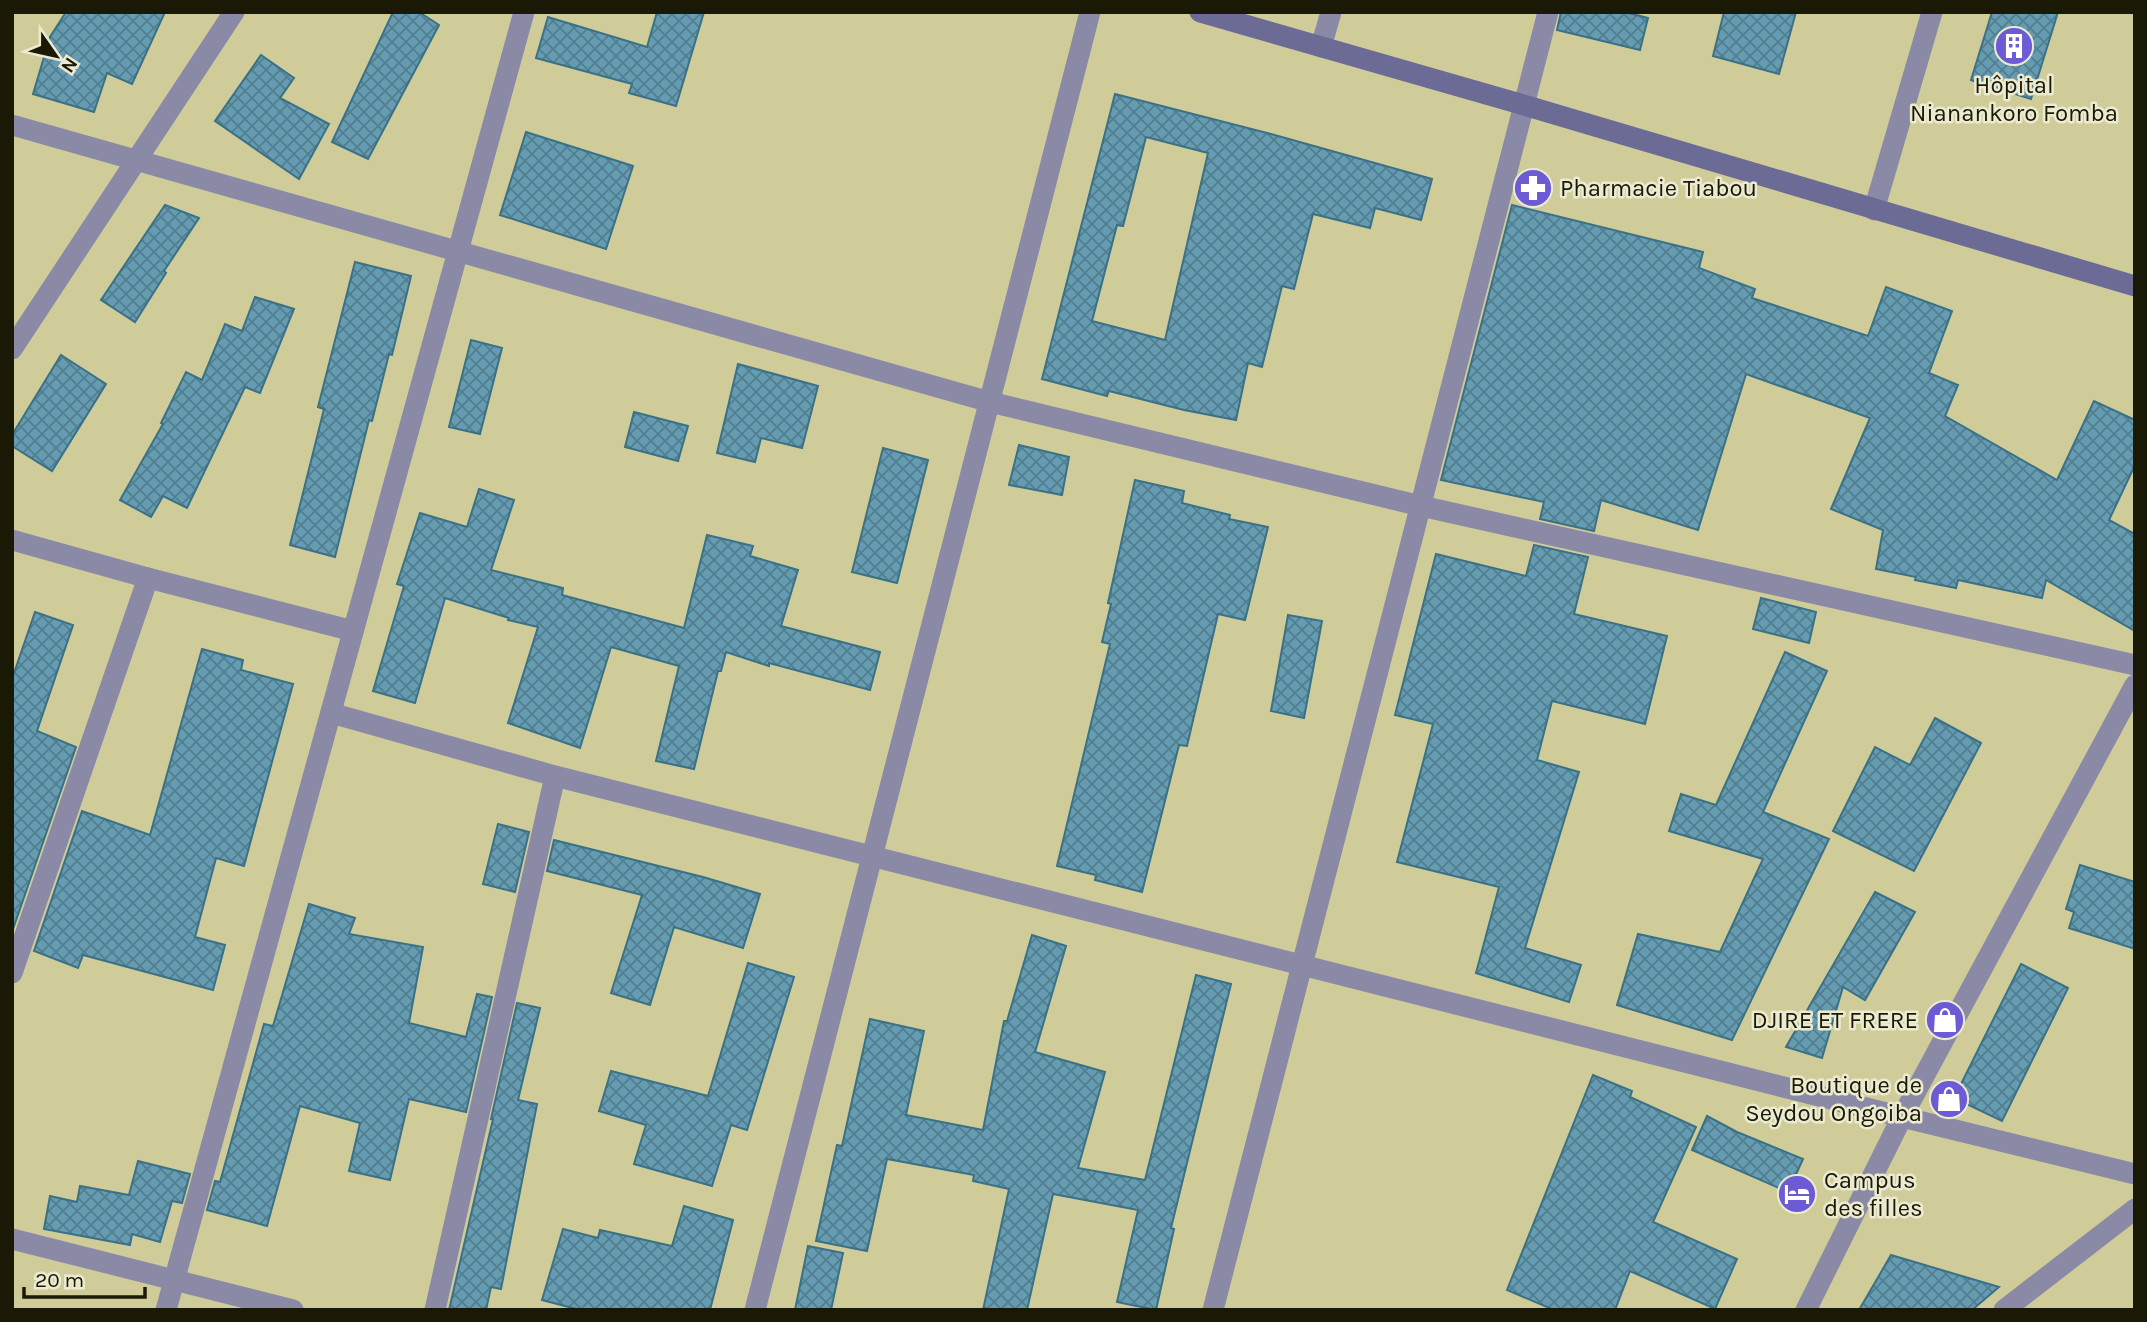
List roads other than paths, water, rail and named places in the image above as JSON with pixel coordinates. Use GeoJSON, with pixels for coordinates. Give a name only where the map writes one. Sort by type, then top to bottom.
{"type":"FeatureCollection","features":[{"type":"Feature","properties":{"kind":"street"},"geometry":{"type":"LineString","coordinates":[[12,349],[233,12]]}},
{"type":"Feature","properties":{"kind":"street"},"geometry":{"type":"LineString","coordinates":[[166,1310],[524,12]]}},
{"type":"Feature","properties":{"kind":"street"},"geometry":{"type":"LineString","coordinates":[[755,1310],[1090,12]]}},
{"type":"Feature","properties":{"kind":"street"},"geometry":{"type":"LineString","coordinates":[[1200,12],[2135,286]]}},
{"type":"Feature","properties":{"kind":"street"},"geometry":{"type":"LineString","coordinates":[[1321,47],[1331,12]]}},
{"type":"Feature","properties":{"kind":"street"},"geometry":{"type":"LineString","coordinates":[[1213,1310],[1548,12]]}},
{"type":"Feature","properties":{"kind":"street"},"geometry":{"type":"LineString","coordinates":[[1874,210],[1932,12]]}},
{"type":"Feature","properties":{"kind":"street"},"geometry":{"type":"LineString","coordinates":[[12,125],[990,402],[1420,506],[2135,665]]}},
{"type":"Feature","properties":{"kind":"street"},"geometry":{"type":"LineString","coordinates":[[12,540],[353,631]]}},
{"type":"Feature","properties":{"kind":"street"},"geometry":{"type":"LineString","coordinates":[[12,972],[148,578]]}},
{"type":"Feature","properties":{"kind":"street"},"geometry":{"type":"LineString","coordinates":[[1806,1310],[1902,1117],[2135,685]]}},
{"type":"Feature","properties":{"kind":"street"},"geometry":{"type":"LineString","coordinates":[[331,713],[555,776],[2135,1174]]}},
{"type":"Feature","properties":{"kind":"street"},"geometry":{"type":"LineString","coordinates":[[435,1310],[555,776]]}},
{"type":"Feature","properties":{"kind":"street"},"geometry":{"type":"LineString","coordinates":[[2004,1310],[2135,1209]]}},
{"type":"Feature","properties":{"kind":"street"},"geometry":{"type":"LineString","coordinates":[[12,1239],[293,1310]]}},
{"type":"Feature","properties":{"kind":"place","name":"Hôpital Nianankoro Fomba"},"geometry":{"type":"Point","coordinates":[2014,46]}},
{"type":"Feature","properties":{"kind":"place","name":"Pharmacie Tiabou"},"geometry":{"type":"Point","coordinates":[1533,188]}},
{"type":"Feature","properties":{"kind":"place","name":"DJIRE ET FRERE"},"geometry":{"type":"Point","coordinates":[1945,1020]}},
{"type":"Feature","properties":{"kind":"place","name":"Boutique de Seydou Ongoiba"},"geometry":{"type":"Point","coordinates":[1949,1099]}},
{"type":"Feature","properties":{"kind":"place","name":"Campus des filles"},"geometry":{"type":"Point","coordinates":[1797,1194]}}]}
